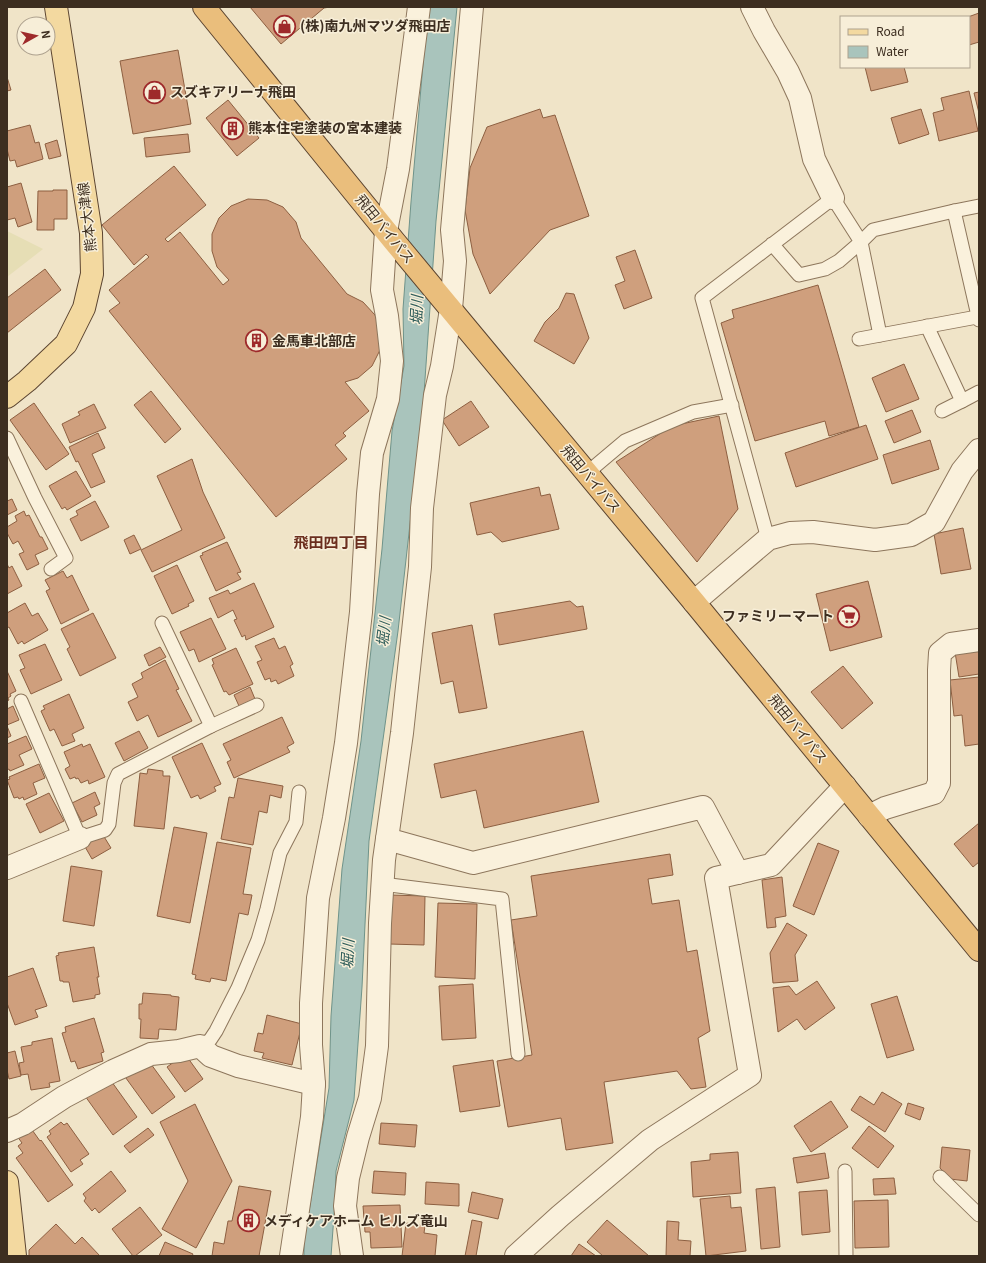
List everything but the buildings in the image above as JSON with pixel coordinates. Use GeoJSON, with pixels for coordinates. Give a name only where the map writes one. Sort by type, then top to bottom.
{"type":"FeatureCollection","features":[{"type":"Feature","properties":{"kind":"highway","name":"飛田バイパス"},"geometry":{"type":"LineString","coordinates":[[204,7],[390,236],[694,602],[979,950]]}},
{"type":"Feature","properties":{"kind":"main road","name":"熊本大津線"},"geometry":{"type":"LineString","coordinates":[[7,397],[27,381],[66,344],[84,308],[92,274],[91,233],[56,7]]}},
{"type":"Feature","properties":{"kind":"main road"},"geometry":{"type":"LineString","coordinates":[[7,1182],[15,1256]]}},
{"type":"Feature","properties":{"kind":"street"},"geometry":{"type":"LineString","coordinates":[[291,1256],[312,1118],[314,1084],[311,1045],[311,1003],[318,898],[334,818],[346,743],[361,612],[372,453],[388,399],[392,361],[387,316],[382,290],[419,7]]}},
{"type":"Feature","properties":{"kind":"street"},"geometry":{"type":"LineString","coordinates":[[352,1256],[345,1206],[348,1178],[358,1137],[370,1098],[377,1046],[380,922],[386,839],[402,733],[420,567],[422,508],[435,394],[442,366],[446,302],[455,261],[452,230],[472,7]]}},
{"type":"Feature","properties":{"kind":"street"},"geometry":{"type":"LineString","coordinates":[[752,7],[764,32],[788,72],[800,98],[814,159],[833,198]]}},
{"type":"Feature","properties":{"kind":"street"},"geometry":{"type":"LineString","coordinates":[[694,602],[768,539],[790,533],[813,532],[875,540],[911,535],[934,522],[962,471],[979,450]]}},
{"type":"Feature","properties":{"kind":"street"},"geometry":{"type":"LineString","coordinates":[[869,816],[885,808],[934,793],[939,783],[940,653],[951,644],[979,640]]}},
{"type":"Feature","properties":{"kind":"street"},"geometry":{"type":"LineString","coordinates":[[516,1256],[650,1140],[750,1074],[716,878],[771,865],[845,786]]}},
{"type":"Feature","properties":{"kind":"street"},"geometry":{"type":"LineString","coordinates":[[386,839],[473,863],[703,807],[738,873]]}},
{"type":"Feature","properties":{"kind":"street"},"geometry":{"type":"LineString","coordinates":[[7,868],[80,838]]}},
{"type":"Feature","properties":{"kind":"street"},"geometry":{"type":"LineString","coordinates":[[7,1131],[23,1124],[64,1097],[113,1071],[151,1054],[179,1052],[200,1046],[211,1056],[238,1066],[314,1084]]}},
{"type":"Feature","properties":{"kind":"lane"},"geometry":{"type":"LineString","coordinates":[[768,539],[702,298],[833,198],[862,242],[880,335]]}},
{"type":"Feature","properties":{"kind":"lane"},"geometry":{"type":"LineString","coordinates":[[772,244],[799,275],[825,269],[839,261],[862,242],[873,230],[954,210],[979,206]]}},
{"type":"Feature","properties":{"kind":"lane"},"geometry":{"type":"LineString","coordinates":[[859,339],[978,318],[954,210]]}},
{"type":"Feature","properties":{"kind":"lane"},"geometry":{"type":"LineString","coordinates":[[927,326],[962,401]]}},
{"type":"Feature","properties":{"kind":"lane"},"geometry":{"type":"LineString","coordinates":[[942,411],[979,392]]}},
{"type":"Feature","properties":{"kind":"lane"},"geometry":{"type":"LineString","coordinates":[[587,473],[625,441],[693,412],[732,405]]}},
{"type":"Feature","properties":{"kind":"lane"},"geometry":{"type":"LineString","coordinates":[[7,438],[35,498],[66,558],[51,569]]}},
{"type":"Feature","properties":{"kind":"lane"},"geometry":{"type":"LineString","coordinates":[[162,623],[211,726]]}},
{"type":"Feature","properties":{"kind":"lane"},"geometry":{"type":"LineString","coordinates":[[22,702],[80,838],[105,830],[109,824],[114,783],[118,774],[211,726],[257,705]]}},
{"type":"Feature","properties":{"kind":"lane"},"geometry":{"type":"LineString","coordinates":[[200,1046],[210,1040],[216,1031],[238,988],[258,940],[280,853],[296,822],[299,792]]}},
{"type":"Feature","properties":{"kind":"lane"},"geometry":{"type":"LineString","coordinates":[[382,884],[502,899],[518,1054]]}},
{"type":"Feature","properties":{"kind":"lane"},"geometry":{"type":"LineString","coordinates":[[845,1171],[846,1256]]}},
{"type":"Feature","properties":{"kind":"lane"},"geometry":{"type":"LineString","coordinates":[[940,1177],[979,1215]]}},
{"type":"Feature","properties":{"kind":"shaded area"},"geometry":{"type":"Polygon","coordinates":[[[7,231],[43,249],[7,277],[7,231]]]}},
{"type":"Feature","properties":{"kind":"water","name":"堀川"},"geometry":{"type":"Polygon","coordinates":[[[428,7],[457,7],[436,221],[423,408],[398,631],[369,841],[362,987],[354,1100],[336,1171],[331,1256],[304,1256],[304,1242],[329,1088],[331,1016],[342,869],[361,741],[382,549],[392,431],[404,366],[403,309],[428,7]]]}},
{"type":"Feature","properties":{"kind":"place","name":"(株)南九州マツダ飛田店"},"geometry":{"type":"Point","coordinates":[285,26]}},
{"type":"Feature","properties":{"kind":"place","name":"スズキアリーナ飛田"},"geometry":{"type":"Point","coordinates":[155,92]}},
{"type":"Feature","properties":{"kind":"place","name":"熊本住宅塗装の宮本建装"},"geometry":{"type":"Point","coordinates":[233,128]}},
{"type":"Feature","properties":{"kind":"place","name":"金馬車北部店"},"geometry":{"type":"Point","coordinates":[257,341]}},
{"type":"Feature","properties":{"kind":"place","name":"ファミリーマート"},"geometry":{"type":"Point","coordinates":[849,616]}},
{"type":"Feature","properties":{"kind":"place","name":"メディケアホーム ヒルズ竜山"},"geometry":{"type":"Point","coordinates":[249,1221]}},
{"type":"Feature","properties":{"kind":"district","name":"飛田四丁目"},"geometry":{"type":"Point","coordinates":[331,543]}}]}
